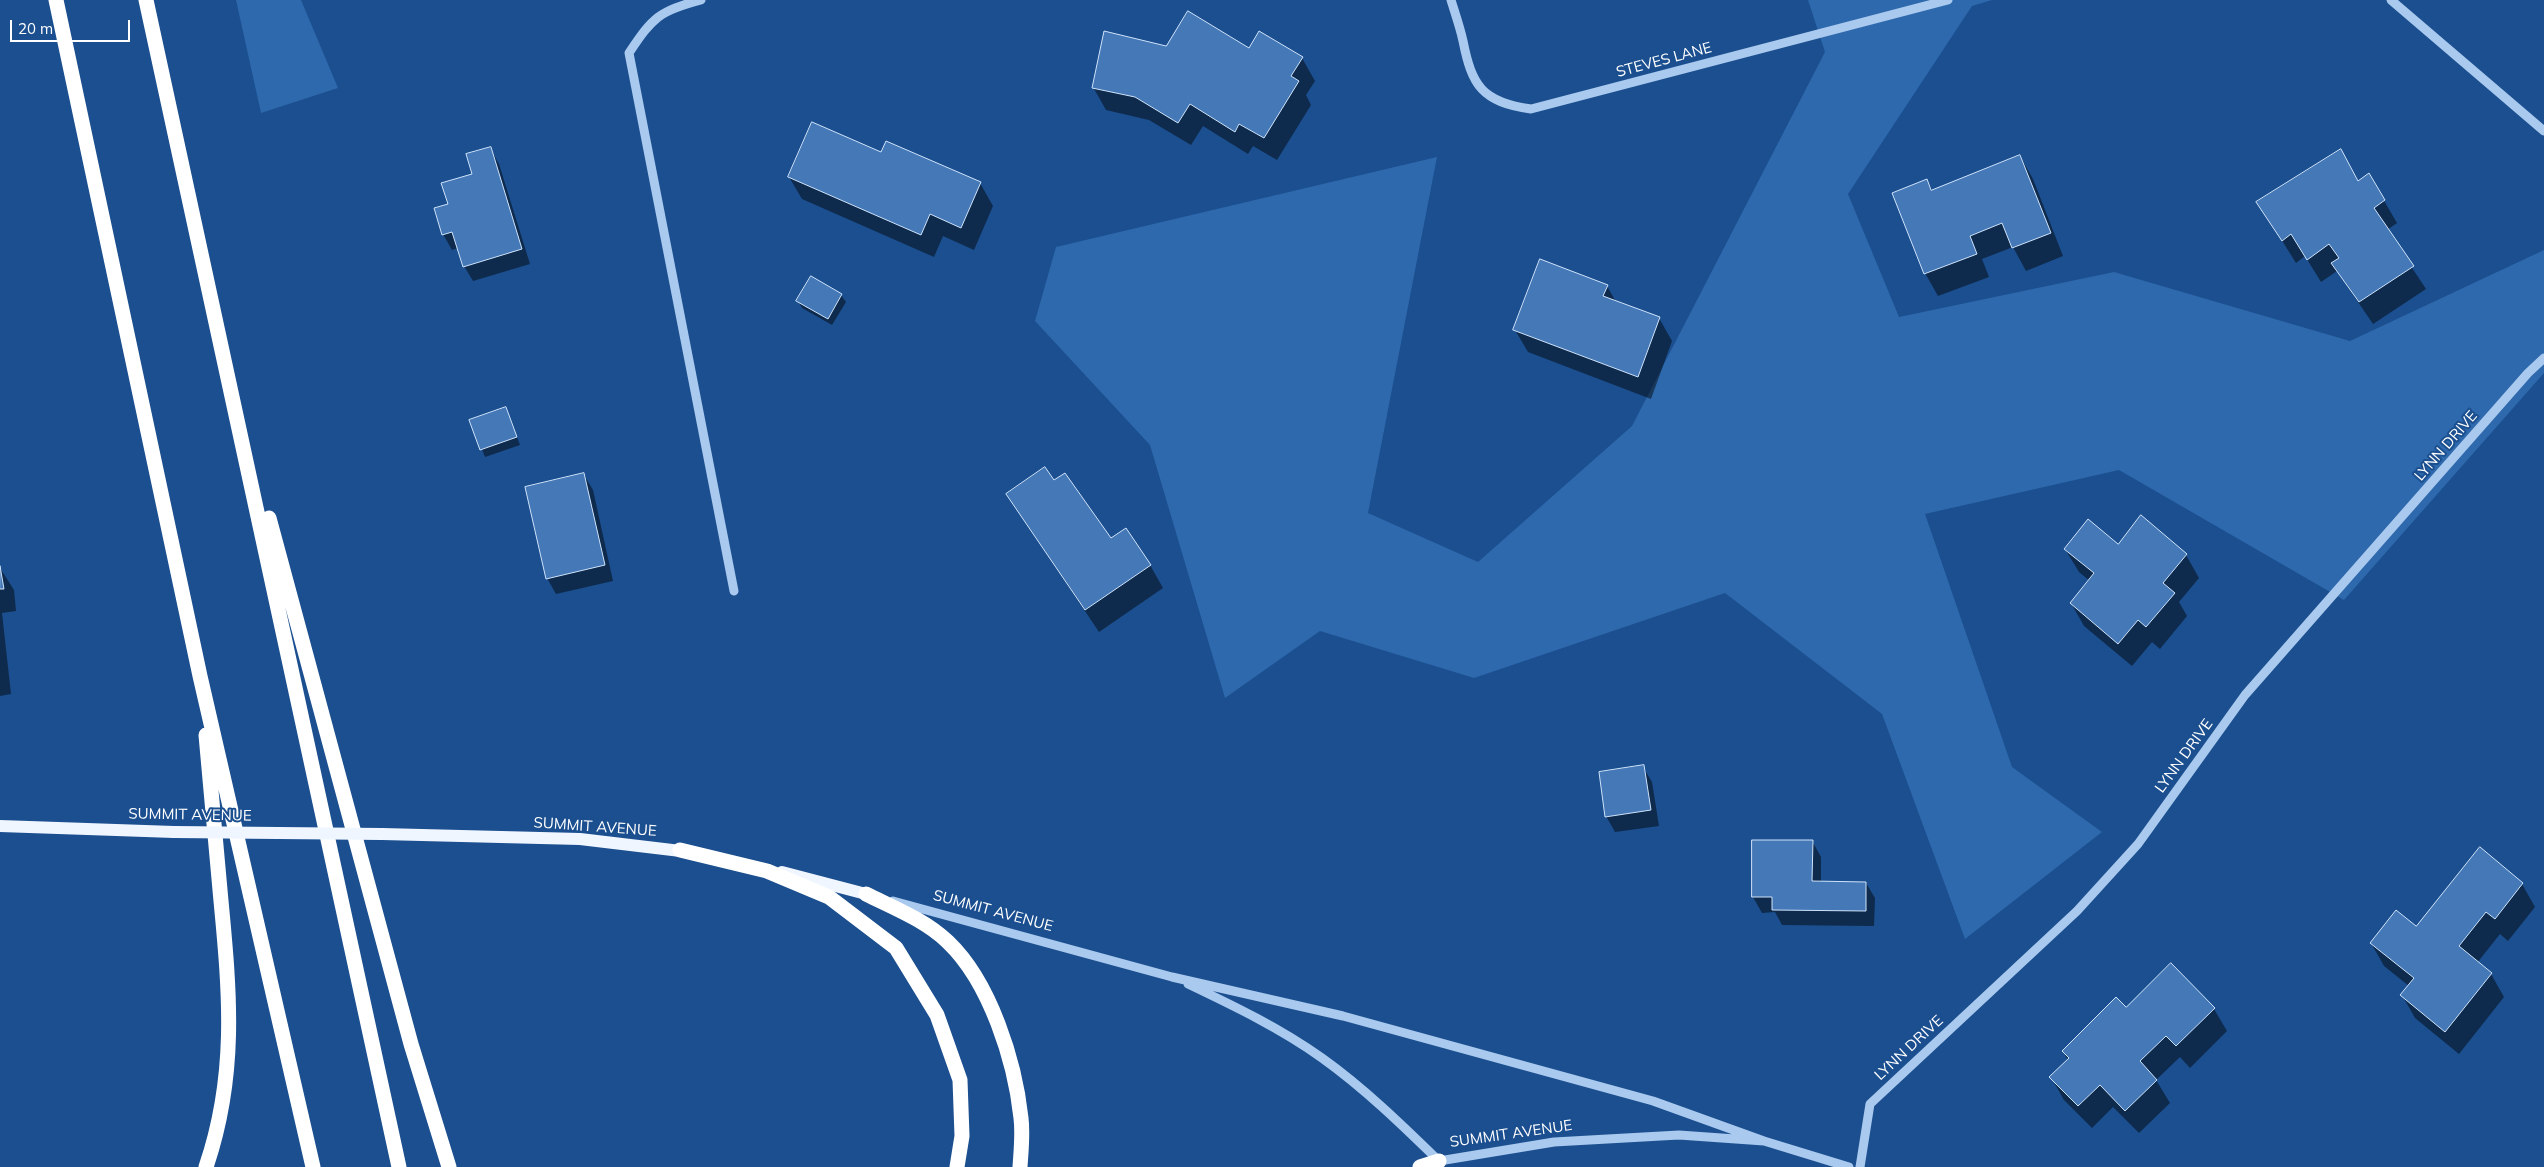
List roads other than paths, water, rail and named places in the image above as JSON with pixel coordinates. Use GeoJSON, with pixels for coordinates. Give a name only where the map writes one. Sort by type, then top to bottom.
{"type":"FeatureCollection","features":[{"type":"Feature","properties":{"kind":"highway"},"geometry":{"type":"LineString","coordinates":[[56,0],[200,676],[313,1167]]}},
{"type":"Feature","properties":{"kind":"highway"},"geometry":{"type":"LineString","coordinates":[[146,0],[400,1167]]}},
{"type":"Feature","properties":{"kind":"highway"},"geometry":{"type":"LineString","coordinates":[[219,336],[411,1044],[449,1167]]}},
{"type":"Feature","properties":{"kind":"highway"},"geometry":{"type":"LineString","coordinates":[[200,676],[229,994],[229,1059],[218,1131],[206,1167]]}},
{"type":"Feature","properties":{"kind":"highway"},"geometry":{"type":"LineString","coordinates":[[680,850],[767,871],[829,897],[896,948],[937,1015],[960,1080],[962,1136],[958,1167]]}},
{"type":"Feature","properties":{"kind":"highway"},"geometry":{"type":"LineString","coordinates":[[866,894],[916,919],[948,942],[985,990],[1011,1060],[1022,1119],[1020,1167]]}},
{"type":"Feature","properties":{"kind":"highway"},"geometry":{"type":"LineString","coordinates":[[1420,1167],[1440,1161]]}},
{"type":"Feature","properties":{"kind":"main road","name":"SUMMIT AVENUE"},"geometry":{"type":"LineString","coordinates":[[0,826],[174,832],[382,834],[580,840],[680,850],[786,872],[866,894]]}},
{"type":"Feature","properties":{"kind":"street"},"geometry":{"type":"LineString","coordinates":[[702,0],[675,6],[650,22],[629,53],[734,591]]}},
{"type":"Feature","properties":{"kind":"street","name":"STEVES LANE"},"geometry":{"type":"LineString","coordinates":[[1451,0],[1472,77],[1488,95],[1508,106],[1531,109],[1948,0]]}},
{"type":"Feature","properties":{"kind":"street"},"geometry":{"type":"LineString","coordinates":[[2392,0],[2544,131]]}},
{"type":"Feature","properties":{"kind":"street","name":"LYNN DRIVE"},"geometry":{"type":"LineString","coordinates":[[1860,1167],[1870,1104],[2077,911],[2138,844],[2245,695],[2528,373],[2544,358]]}},
{"type":"Feature","properties":{"kind":"street","name":"SUMMIT AVENUE"},"geometry":{"type":"LineString","coordinates":[[866,894],[1172,977],[1343,1016],[1654,1101],[1764,1141],[1849,1167]]}},
{"type":"Feature","properties":{"kind":"street","name":"SUMMIT AVENUE"},"geometry":{"type":"LineString","coordinates":[[1172,977],[1248,1013],[1322,1058],[1383,1108],[1440,1161],[1554,1142],[1679,1135],[1764,1141]]}}]}
